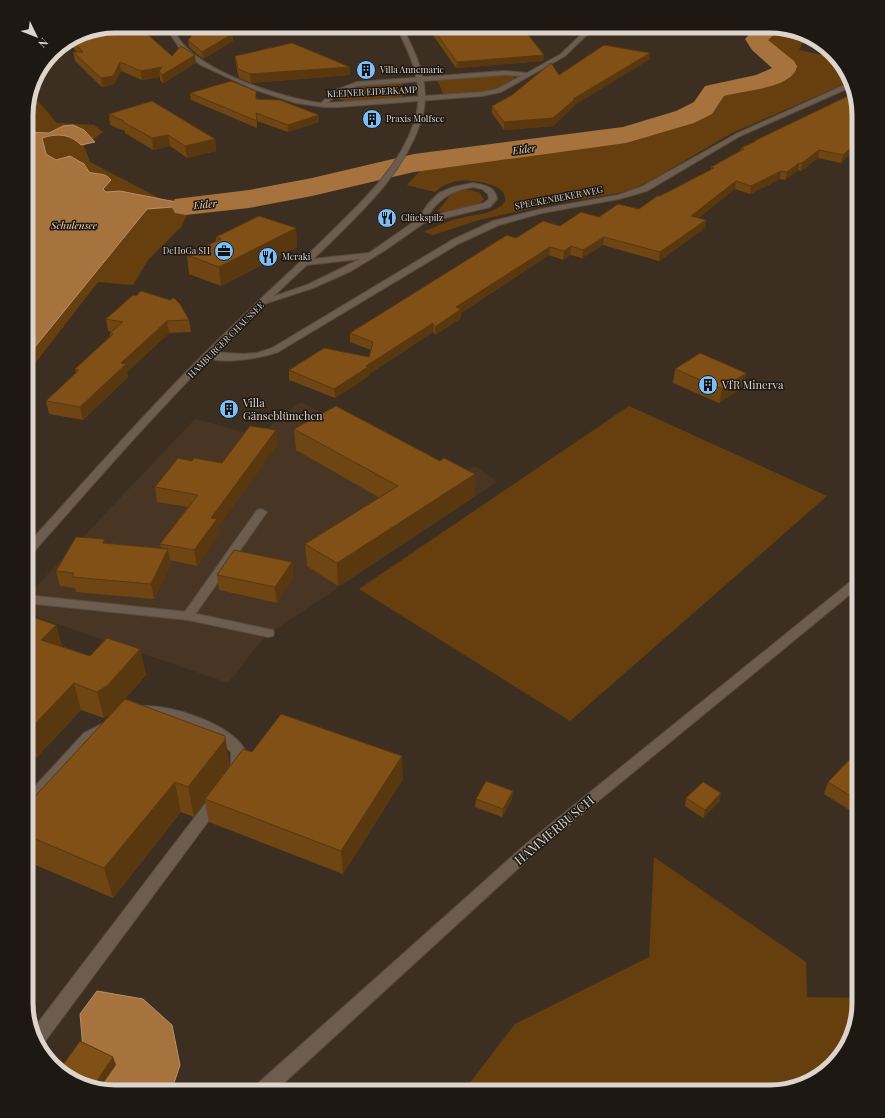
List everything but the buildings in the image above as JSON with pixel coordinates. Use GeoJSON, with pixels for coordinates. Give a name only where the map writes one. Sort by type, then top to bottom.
{"type":"FeatureCollection","features":[{"type":"Feature","properties":{"kind":"street","name":"KLEINER EIDERKAMP"},"geometry":{"type":"LineString","coordinates":[[172,33],[175,42],[188,54],[234,79],[268,92],[323,104],[490,93],[499,91],[563,55],[585,33]]}},
{"type":"Feature","properties":{"kind":"street","name":"HAMBURGER CHAUSSEE"},"geometry":{"type":"LineString","coordinates":[[33,545],[146,421],[210,355],[331,238],[379,188],[405,153],[417,122],[422,98],[422,78],[419,66],[402,33]]}},
{"type":"Feature","properties":{"kind":"street","name":"KLEINER EIDERKAMP"},"geometry":{"type":"LineString","coordinates":[[323,104],[328,97],[347,86],[357,84],[504,73],[529,75]]}},
{"type":"Feature","properties":{"kind":"street","name":"SPECKENBEKER WEG"},"geometry":{"type":"LineString","coordinates":[[210,355],[238,359],[259,357],[275,350],[454,242],[483,227],[540,211],[619,197],[644,190],[738,135],[847,86]]}},
{"type":"Feature","properties":{"kind":"street"},"geometry":{"type":"LineString","coordinates":[[267,300],[313,286],[353,268],[421,221],[487,205],[493,199],[492,193],[484,187],[473,185],[458,186],[446,191],[426,213],[421,221]]}},
{"type":"Feature","properties":{"kind":"street"},"geometry":{"type":"LineString","coordinates":[[306,262],[372,255]]}},
{"type":"Feature","properties":{"kind":"street"},"geometry":{"type":"LineString","coordinates":[[188,616],[261,512]]}},
{"type":"Feature","properties":{"kind":"street","name":"HAMMERBUSCH"},"geometry":{"type":"LineString","coordinates":[[269,1085],[531,848],[852,587]]}},
{"type":"Feature","properties":{"kind":"street"},"geometry":{"type":"LineString","coordinates":[[33,600],[188,616],[268,633]]}},
{"type":"Feature","properties":{"kind":"street"},"geometry":{"type":"LineString","coordinates":[[33,798],[90,737],[122,717],[150,710],[177,716],[222,735],[238,750],[238,771],[39,1035]]}},
{"type":"Feature","properties":{"kind":"shaded area"},"geometry":{"type":"Polygon","coordinates":[[[773,33],[796,37],[804,40],[799,50],[827,56],[838,69],[846,83],[732,133],[650,181],[633,189],[615,194],[555,203],[479,220],[433,235],[424,232],[451,221],[490,212],[501,206],[505,201],[501,190],[478,181],[454,182],[445,185],[435,192],[407,185],[421,170],[631,139],[709,112],[721,93],[772,84],[786,78],[789,75],[794,64],[765,42],[773,33]]]}},
{"type":"Feature","properties":{"kind":"shaded area"},"geometry":{"type":"Polygon","coordinates":[[[510,75],[516,79],[498,88],[464,94],[444,95],[437,80],[510,75]]]}},
{"type":"Feature","properties":{"kind":"shaded area"},"geometry":{"type":"Polygon","coordinates":[[[402,82],[402,97],[348,102],[335,98],[336,96],[358,86],[402,82]]]}},
{"type":"Feature","properties":{"kind":"shaded area","name":"Schulensee"},"geometry":{"type":"Polygon","coordinates":[[[35,98],[57,123],[94,125],[103,132],[84,146],[90,162],[159,198],[158,200],[194,199],[182,226],[148,260],[133,285],[98,282],[33,366],[33,110],[35,98]]]}},
{"type":"Feature","properties":{"kind":"shaded area"},"geometry":{"type":"Polygon","coordinates":[[[463,189],[479,192],[484,199],[476,205],[462,209],[449,212],[438,211],[453,192],[463,189]]]}},
{"type":"Feature","properties":{"kind":"shaded area"},"geometry":{"type":"Polygon","coordinates":[[[300,402],[455,478],[475,466],[497,482],[273,631],[261,641],[228,683],[33,615],[33,590],[195,419],[258,436],[300,402]]]}},
{"type":"Feature","properties":{"kind":"shaded area"},"geometry":{"type":"Polygon","coordinates":[[[629,406],[827,496],[570,721],[359,589],[629,406]]]}},
{"type":"Feature","properties":{"kind":"shaded area"},"geometry":{"type":"Polygon","coordinates":[[[654,857],[806,962],[807,997],[852,998],[851,1014],[844,1039],[832,1057],[816,1071],[796,1081],[781,1084],[468,1085],[515,1024],[649,957],[654,857]]]}},
{"type":"Feature","properties":{"kind":"water","name":"Schulensee"},"geometry":{"type":"Polygon","coordinates":[[[73,125],[84,130],[95,142],[81,145],[77,141],[68,137],[58,135],[48,136],[42,138],[46,154],[56,160],[70,156],[84,164],[89,172],[109,177],[111,180],[103,189],[106,192],[120,191],[186,204],[186,206],[147,209],[33,349],[33,132],[49,133],[63,126],[73,125]]]}},
{"type":"Feature","properties":{"kind":"water"},"geometry":{"type":"Polygon","coordinates":[[[97,991],[143,999],[172,1025],[180,1065],[173,1085],[103,1084],[115,1065],[83,1049],[80,1014],[97,991]]]}},
{"type":"Feature","properties":{"kind":"waterway","name":"Eider"},"geometry":{"type":"LineString","coordinates":[[186,206],[249,199],[312,187],[414,163],[626,135],[685,117],[703,108],[709,101],[714,91],[768,79],[784,71],[785,66],[760,45],[756,39],[763,33]]}},
{"type":"Feature","properties":{"kind":"place","name":"Villa Annemarie"},"geometry":{"type":"Point","coordinates":[366,70]}},
{"type":"Feature","properties":{"kind":"place","name":"Praxis Molfsee"},"geometry":{"type":"Point","coordinates":[372,119]}},
{"type":"Feature","properties":{"kind":"place","name":"Glückspilz"},"geometry":{"type":"Point","coordinates":[387,218]}},
{"type":"Feature","properties":{"kind":"place","name":"DeHoGa SH"},"geometry":{"type":"Point","coordinates":[224,251]}},
{"type":"Feature","properties":{"kind":"place","name":"Meraki"},"geometry":{"type":"Point","coordinates":[268,257]}},
{"type":"Feature","properties":{"kind":"place","name":"VfR Minerva"},"geometry":{"type":"Point","coordinates":[708,385]}},
{"type":"Feature","properties":{"kind":"place","name":"Villa Gänseblümchen"},"geometry":{"type":"Point","coordinates":[229,409]}}]}
